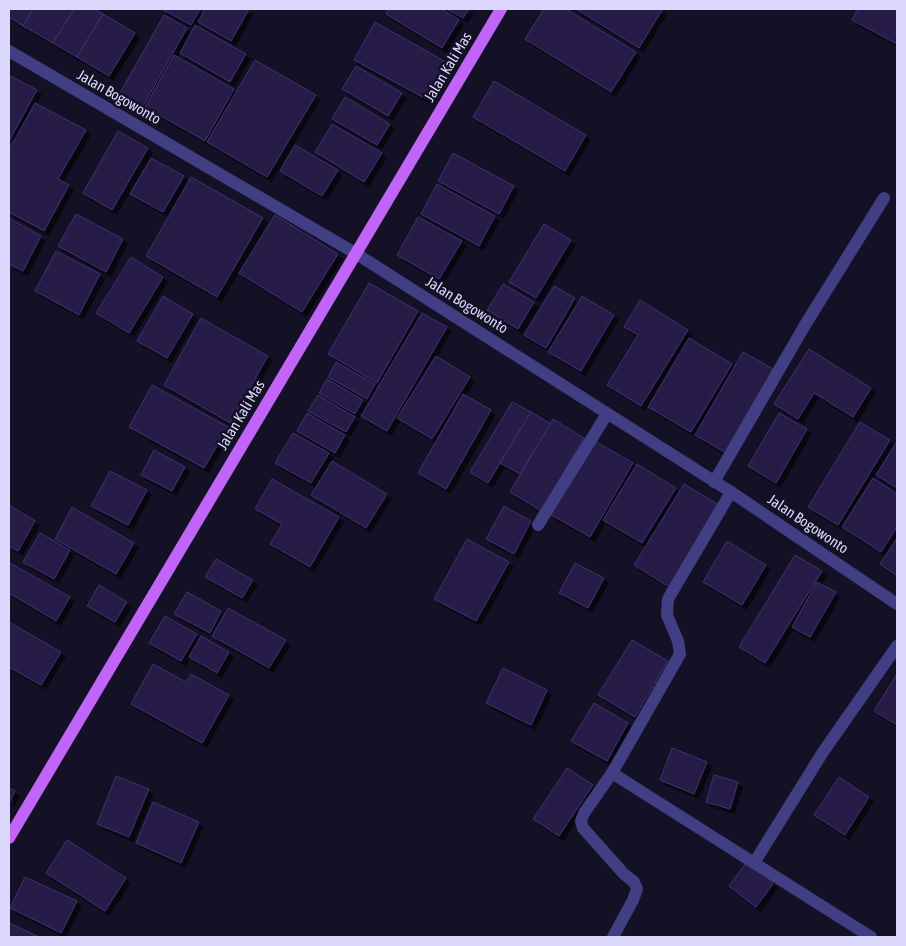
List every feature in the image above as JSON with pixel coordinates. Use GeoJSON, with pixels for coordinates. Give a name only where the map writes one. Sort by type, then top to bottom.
{"type":"FeatureCollection","features":[{"type":"Feature","properties":{"kind":"main road","name":"Jalan Kali Mas"},"geometry":{"type":"LineString","coordinates":[[9,838],[355,253],[502,9]]}},
{"type":"Feature","properties":{"kind":"street","name":"Jalan Bogowonto"},"geometry":{"type":"LineString","coordinates":[[9,51],[355,253],[731,492],[897,604]]}},
{"type":"Feature","properties":{"kind":"street"},"geometry":{"type":"LineString","coordinates":[[714,482],[805,325],[884,198]]}},
{"type":"Feature","properties":{"kind":"street"},"geometry":{"type":"LineString","coordinates":[[538,525],[607,414]]}},
{"type":"Feature","properties":{"kind":"street"},"geometry":{"type":"LineString","coordinates":[[613,937],[637,889],[634,882],[624,874],[583,828],[580,821],[612,774],[680,654],[678,641],[667,615],[668,599],[731,492]]}},
{"type":"Feature","properties":{"kind":"street"},"geometry":{"type":"LineString","coordinates":[[754,864],[824,752],[897,646]]}},
{"type":"Feature","properties":{"kind":"street"},"geometry":{"type":"LineString","coordinates":[[612,774],[871,937]]}},
{"type":"Feature","properties":{"kind":"building"},"geometry":{"type":"Polygon","coordinates":[[[9,9],[33,9],[23,26],[9,17],[9,9]]]}},
{"type":"Feature","properties":{"kind":"building"},"geometry":{"type":"Polygon","coordinates":[[[33,9],[74,9],[53,43],[23,26],[33,9]]]}},
{"type":"Feature","properties":{"kind":"building"},"geometry":{"type":"Polygon","coordinates":[[[74,9],[94,9],[103,14],[77,57],[53,43],[74,9]]]}},
{"type":"Feature","properties":{"kind":"building"},"geometry":{"type":"Polygon","coordinates":[[[162,9],[200,9],[191,25],[162,9]]]}},
{"type":"Feature","properties":{"kind":"building"},"geometry":{"type":"Polygon","coordinates":[[[205,9],[249,9],[231,41],[198,22],[205,9]]]}},
{"type":"Feature","properties":{"kind":"building"},"geometry":{"type":"Polygon","coordinates":[[[389,9],[441,9],[459,20],[442,48],[386,14],[389,9]]]}},
{"type":"Feature","properties":{"kind":"building"},"geometry":{"type":"Polygon","coordinates":[[[447,9],[469,9],[463,18],[447,9]]]}},
{"type":"Feature","properties":{"kind":"building"},"geometry":{"type":"Polygon","coordinates":[[[544,9],[566,9],[636,52],[611,92],[525,39],[544,9]]]}},
{"type":"Feature","properties":{"kind":"building"},"geometry":{"type":"Polygon","coordinates":[[[576,9],[660,9],[662,10],[639,48],[576,9]]]}},
{"type":"Feature","properties":{"kind":"building"},"geometry":{"type":"Polygon","coordinates":[[[858,9],[897,9],[897,44],[852,20],[858,9]]]}},
{"type":"Feature","properties":{"kind":"building"},"geometry":{"type":"Polygon","coordinates":[[[103,14],[135,33],[109,76],[77,57],[103,14]]]}},
{"type":"Feature","properties":{"kind":"building"},"geometry":{"type":"Polygon","coordinates":[[[164,15],[187,28],[143,106],[120,93],[164,15]]]}},
{"type":"Feature","properties":{"kind":"building"},"geometry":{"type":"Polygon","coordinates":[[[375,22],[446,62],[426,99],[354,60],[375,22]]]}},
{"type":"Feature","properties":{"kind":"building"},"geometry":{"type":"Polygon","coordinates":[[[195,25],[246,54],[230,82],[180,53],[195,25]]]}},
{"type":"Feature","properties":{"kind":"building"},"geometry":{"type":"Polygon","coordinates":[[[174,55],[234,89],[205,141],[145,107],[174,55]]]}},
{"type":"Feature","properties":{"kind":"building"},"geometry":{"type":"Polygon","coordinates":[[[255,60],[316,95],[267,177],[207,142],[255,60]]]}},
{"type":"Feature","properties":{"kind":"building"},"geometry":{"type":"Polygon","coordinates":[[[356,66],[402,93],[388,116],[342,89],[356,66]]]}},
{"type":"Feature","properties":{"kind":"building"},"geometry":{"type":"Polygon","coordinates":[[[11,76],[37,90],[9,141],[9,81],[11,76]]]}},
{"type":"Feature","properties":{"kind":"building"},"geometry":{"type":"Polygon","coordinates":[[[494,81],[586,135],[565,171],[473,117],[494,81]]]}},
{"type":"Feature","properties":{"kind":"building"},"geometry":{"type":"Polygon","coordinates":[[[345,97],[390,124],[377,145],[332,119],[345,97]]]}},
{"type":"Feature","properties":{"kind":"building"},"geometry":{"type":"Polygon","coordinates":[[[35,103],[86,130],[58,179],[69,185],[44,231],[9,212],[9,150],[35,103]]]}},
{"type":"Feature","properties":{"kind":"building"},"geometry":{"type":"Polygon","coordinates":[[[332,124],[382,153],[364,182],[315,152],[332,124]]]}},
{"type":"Feature","properties":{"kind":"building"},"geometry":{"type":"Polygon","coordinates":[[[118,131],[148,148],[112,210],[83,193],[118,131]]]}},
{"type":"Feature","properties":{"kind":"building"},"geometry":{"type":"Polygon","coordinates":[[[295,145],[338,170],[322,196],[280,171],[295,145]]]}},
{"type":"Feature","properties":{"kind":"building"},"geometry":{"type":"Polygon","coordinates":[[[453,153],[514,186],[499,214],[438,181],[453,153]]]}},
{"type":"Feature","properties":{"kind":"building"},"geometry":{"type":"Polygon","coordinates":[[[151,158],[184,176],[163,212],[130,194],[151,158]]]}},
{"type":"Feature","properties":{"kind":"building"},"geometry":{"type":"Polygon","coordinates":[[[191,177],[263,218],[217,297],[146,256],[191,177]]]}},
{"type":"Feature","properties":{"kind":"building"},"geometry":{"type":"Polygon","coordinates":[[[437,184],[495,216],[479,246],[421,214],[437,184]]]}},
{"type":"Feature","properties":{"kind":"building"},"geometry":{"type":"Polygon","coordinates":[[[76,214],[123,239],[106,272],[58,246],[76,214]]]}},
{"type":"Feature","properties":{"kind":"building"},"geometry":{"type":"Polygon","coordinates":[[[275,215],[338,254],[302,312],[239,273],[275,215]]]}},
{"type":"Feature","properties":{"kind":"building"},"geometry":{"type":"Polygon","coordinates":[[[418,217],[462,241],[439,279],[397,255],[418,217]]]}},
{"type":"Feature","properties":{"kind":"building"},"geometry":{"type":"Polygon","coordinates":[[[9,218],[41,236],[23,271],[9,264],[9,218]]]}},
{"type":"Feature","properties":{"kind":"building"},"geometry":{"type":"Polygon","coordinates":[[[544,224],[571,240],[536,298],[509,282],[544,224]]]}},
{"type":"Feature","properties":{"kind":"building"},"geometry":{"type":"Polygon","coordinates":[[[56,251],[100,274],[79,315],[35,291],[56,251]]]}},
{"type":"Feature","properties":{"kind":"building"},"geometry":{"type":"Polygon","coordinates":[[[131,257],[163,277],[129,333],[96,313],[131,257]]]}},
{"type":"Feature","properties":{"kind":"building"},"geometry":{"type":"Polygon","coordinates":[[[369,283],[418,311],[377,383],[328,354],[369,283]]]}},
{"type":"Feature","properties":{"kind":"building"},"geometry":{"type":"Polygon","coordinates":[[[503,284],[534,302],[518,329],[487,310],[503,284]]]}},
{"type":"Feature","properties":{"kind":"building"},"geometry":{"type":"Polygon","coordinates":[[[554,286],[575,298],[546,348],[524,335],[554,286]]]}},
{"type":"Feature","properties":{"kind":"building"},"geometry":{"type":"Polygon","coordinates":[[[163,296],[193,314],[167,358],[137,341],[163,296]]]}},
{"type":"Feature","properties":{"kind":"building"},"geometry":{"type":"Polygon","coordinates":[[[582,296],[614,315],[581,371],[548,352],[582,296]]]}},
{"type":"Feature","properties":{"kind":"building"},"geometry":{"type":"Polygon","coordinates":[[[640,300],[688,330],[641,406],[607,385],[638,335],[624,327],[640,300]]]}},
{"type":"Feature","properties":{"kind":"building"},"geometry":{"type":"Polygon","coordinates":[[[422,313],[447,327],[387,431],[361,416],[422,313]]]}},
{"type":"Feature","properties":{"kind":"building"},"geometry":{"type":"Polygon","coordinates":[[[201,318],[268,356],[230,423],[164,385],[201,318]]]}},
{"type":"Feature","properties":{"kind":"building"},"geometry":{"type":"Polygon","coordinates":[[[689,338],[732,364],[691,432],[648,407],[689,338]]]}},
{"type":"Feature","properties":{"kind":"building"},"geometry":{"type":"Polygon","coordinates":[[[809,349],[871,388],[853,417],[814,393],[798,419],[774,404],[809,349]]]}},
{"type":"Feature","properties":{"kind":"building"},"geometry":{"type":"Polygon","coordinates":[[[743,352],[775,370],[726,453],[695,435],[743,352]]]}},
{"type":"Feature","properties":{"kind":"building"},"geometry":{"type":"Polygon","coordinates":[[[436,356],[470,377],[432,439],[397,418],[436,356]]]}},
{"type":"Feature","properties":{"kind":"building"},"geometry":{"type":"Polygon","coordinates":[[[336,362],[375,384],[367,399],[328,377],[336,362]]]}},
{"type":"Feature","properties":{"kind":"building"},"geometry":{"type":"Polygon","coordinates":[[[327,379],[363,400],[355,414],[319,393],[327,379]]]}},
{"type":"Feature","properties":{"kind":"building"},"geometry":{"type":"Polygon","coordinates":[[[152,385],[228,427],[204,468],[129,427],[152,385]]]}},
{"type":"Feature","properties":{"kind":"building"},"geometry":{"type":"Polygon","coordinates":[[[463,394],[491,410],[446,489],[418,473],[463,394]]]}},
{"type":"Feature","properties":{"kind":"building"},"geometry":{"type":"Polygon","coordinates":[[[318,395],[355,417],[346,432],[308,411],[318,395]]]}},
{"type":"Feature","properties":{"kind":"building"},"geometry":{"type":"Polygon","coordinates":[[[512,402],[531,412],[488,483],[470,472],[512,402]]]}},
{"type":"Feature","properties":{"kind":"building"},"geometry":{"type":"Polygon","coordinates":[[[531,412],[551,424],[520,474],[500,463],[531,412]]]}},
{"type":"Feature","properties":{"kind":"building"},"geometry":{"type":"Polygon","coordinates":[[[307,413],[345,435],[335,453],[297,431],[307,413]]]}},
{"type":"Feature","properties":{"kind":"building"},"geometry":{"type":"Polygon","coordinates":[[[779,413],[807,429],[776,483],[748,466],[779,413]]]}},
{"type":"Feature","properties":{"kind":"building"},"geometry":{"type":"Polygon","coordinates":[[[553,419],[584,438],[541,511],[510,492],[553,419]]]}},
{"type":"Feature","properties":{"kind":"building"},"geometry":{"type":"Polygon","coordinates":[[[860,422],[890,440],[838,525],[808,507],[860,422]]]}},
{"type":"Feature","properties":{"kind":"building"},"geometry":{"type":"Polygon","coordinates":[[[293,433],[329,453],[311,483],[275,463],[293,433]]]}},
{"type":"Feature","properties":{"kind":"building"},"geometry":{"type":"Polygon","coordinates":[[[593,440],[633,463],[590,537],[550,514],[593,440]]]}},
{"type":"Feature","properties":{"kind":"building"},"geometry":{"type":"Polygon","coordinates":[[[897,441],[897,488],[876,475],[897,441]]]}},
{"type":"Feature","properties":{"kind":"building"},"geometry":{"type":"Polygon","coordinates":[[[154,450],[185,467],[172,491],[141,475],[154,450]]]}},
{"type":"Feature","properties":{"kind":"building"},"geometry":{"type":"Polygon","coordinates":[[[332,461],[387,494],[366,528],[311,495],[332,461]]]}},
{"type":"Feature","properties":{"kind":"building"},"geometry":{"type":"Polygon","coordinates":[[[637,464],[676,488],[642,543],[603,520],[637,464]]]}},
{"type":"Feature","properties":{"kind":"building"},"geometry":{"type":"Polygon","coordinates":[[[110,471],[147,490],[128,525],[91,506],[110,471]]]}},
{"type":"Feature","properties":{"kind":"building"},"geometry":{"type":"Polygon","coordinates":[[[873,478],[897,494],[897,527],[881,552],[842,527],[873,478]]]}},
{"type":"Feature","properties":{"kind":"building"},"geometry":{"type":"Polygon","coordinates":[[[272,479],[339,517],[310,567],[270,544],[282,524],[255,509],[272,479]]]}},
{"type":"Feature","properties":{"kind":"building"},"geometry":{"type":"Polygon","coordinates":[[[684,484],[721,506],[671,588],[634,565],[684,484]]]}},
{"type":"Feature","properties":{"kind":"building"},"geometry":{"type":"Polygon","coordinates":[[[9,505],[35,521],[18,551],[9,546],[9,505]]]}},
{"type":"Feature","properties":{"kind":"building"},"geometry":{"type":"Polygon","coordinates":[[[504,506],[531,521],[514,554],[486,539],[504,506]]]}},
{"type":"Feature","properties":{"kind":"building"},"geometry":{"type":"Polygon","coordinates":[[[72,507],[134,543],[116,574],[55,539],[72,507]]]}},
{"type":"Feature","properties":{"kind":"building"},"geometry":{"type":"Polygon","coordinates":[[[40,533],[70,550],[54,579],[23,562],[40,533]]]}},
{"type":"Feature","properties":{"kind":"building"},"geometry":{"type":"Polygon","coordinates":[[[897,538],[897,576],[880,564],[897,538]]]}},
{"type":"Feature","properties":{"kind":"building"},"geometry":{"type":"Polygon","coordinates":[[[467,539],[509,562],[476,621],[434,599],[467,539]]]}},
{"type":"Feature","properties":{"kind":"building"},"geometry":{"type":"Polygon","coordinates":[[[727,541],[766,565],[742,605],[703,582],[727,541]]]}},
{"type":"Feature","properties":{"kind":"building"},"geometry":{"type":"Polygon","coordinates":[[[795,555],[822,571],[765,663],[739,647],[795,555]]]}},
{"type":"Feature","properties":{"kind":"building"},"geometry":{"type":"Polygon","coordinates":[[[216,559],[253,580],[242,598],[205,577],[216,559]]]}},
{"type":"Feature","properties":{"kind":"building"},"geometry":{"type":"Polygon","coordinates":[[[10,563],[70,597],[56,621],[9,593],[10,563]]]}},
{"type":"Feature","properties":{"kind":"building"},"geometry":{"type":"Polygon","coordinates":[[[575,563],[604,578],[588,608],[559,593],[575,563]]]}},
{"type":"Feature","properties":{"kind":"building"},"geometry":{"type":"Polygon","coordinates":[[[817,582],[836,592],[810,637],[792,627],[817,582]]]}},
{"type":"Feature","properties":{"kind":"building"},"geometry":{"type":"Polygon","coordinates":[[[99,585],[127,602],[115,622],[87,606],[99,585]]]}},
{"type":"Feature","properties":{"kind":"building"},"geometry":{"type":"Polygon","coordinates":[[[187,592],[221,611],[210,633],[174,614],[187,592]]]}},
{"type":"Feature","properties":{"kind":"building"},"geometry":{"type":"Polygon","coordinates":[[[228,608],[286,640],[269,668],[212,636],[228,608]]]}},
{"type":"Feature","properties":{"kind":"building"},"geometry":{"type":"Polygon","coordinates":[[[165,616],[197,634],[181,661],[149,643],[165,616]]]}},
{"type":"Feature","properties":{"kind":"building"},"geometry":{"type":"Polygon","coordinates":[[[9,622],[61,652],[41,685],[9,667],[9,622]]]}},
{"type":"Feature","properties":{"kind":"building"},"geometry":{"type":"Polygon","coordinates":[[[201,636],[229,652],[217,673],[189,657],[201,636]]]}},
{"type":"Feature","properties":{"kind":"building"},"geometry":{"type":"Polygon","coordinates":[[[632,640],[668,661],[635,717],[598,695],[632,640]]]}},
{"type":"Feature","properties":{"kind":"building"},"geometry":{"type":"Polygon","coordinates":[[[153,664],[186,682],[191,674],[229,695],[202,743],[131,704],[153,664]]]}},
{"type":"Feature","properties":{"kind":"building"},"geometry":{"type":"Polygon","coordinates":[[[503,668],[547,690],[531,725],[486,703],[503,668]]]}},
{"type":"Feature","properties":{"kind":"building"},"geometry":{"type":"Polygon","coordinates":[[[897,674],[897,725],[874,711],[897,674]]]}},
{"type":"Feature","properties":{"kind":"building"},"geometry":{"type":"Polygon","coordinates":[[[594,703],[628,723],[607,761],[571,741],[594,703]]]}},
{"type":"Feature","properties":{"kind":"building"},"geometry":{"type":"Polygon","coordinates":[[[672,748],[707,762],[694,794],[660,780],[672,748]]]}},
{"type":"Feature","properties":{"kind":"building"},"geometry":{"type":"Polygon","coordinates":[[[567,768],[593,785],[559,836],[533,819],[567,768]]]}},
{"type":"Feature","properties":{"kind":"building"},"geometry":{"type":"Polygon","coordinates":[[[714,775],[738,782],[730,809],[706,802],[714,775]]]}},
{"type":"Feature","properties":{"kind":"building"},"geometry":{"type":"Polygon","coordinates":[[[116,776],[149,789],[129,837],[97,824],[116,776]]]}},
{"type":"Feature","properties":{"kind":"building"},"geometry":{"type":"Polygon","coordinates":[[[839,777],[869,797],[845,835],[814,815],[839,777]]]}},
{"type":"Feature","properties":{"kind":"building"},"geometry":{"type":"Polygon","coordinates":[[[9,788],[15,791],[9,803],[9,788]]]}},
{"type":"Feature","properties":{"kind":"building"},"geometry":{"type":"Polygon","coordinates":[[[153,802],[199,822],[181,863],[136,843],[153,802]]]}},
{"type":"Feature","properties":{"kind":"building"},"geometry":{"type":"Polygon","coordinates":[[[67,840],[126,878],[105,911],[46,873],[67,840]]]}},
{"type":"Feature","properties":{"kind":"building"},"geometry":{"type":"Polygon","coordinates":[[[754,863],[773,884],[756,907],[729,886],[745,864],[754,863]]]}},
{"type":"Feature","properties":{"kind":"building"},"geometry":{"type":"Polygon","coordinates":[[[25,877],[77,901],[61,933],[10,908],[25,877]]]}},
{"type":"Feature","properties":{"kind":"building"},"geometry":{"type":"Polygon","coordinates":[[[9,923],[39,937],[9,937],[9,923]]]}}]}
